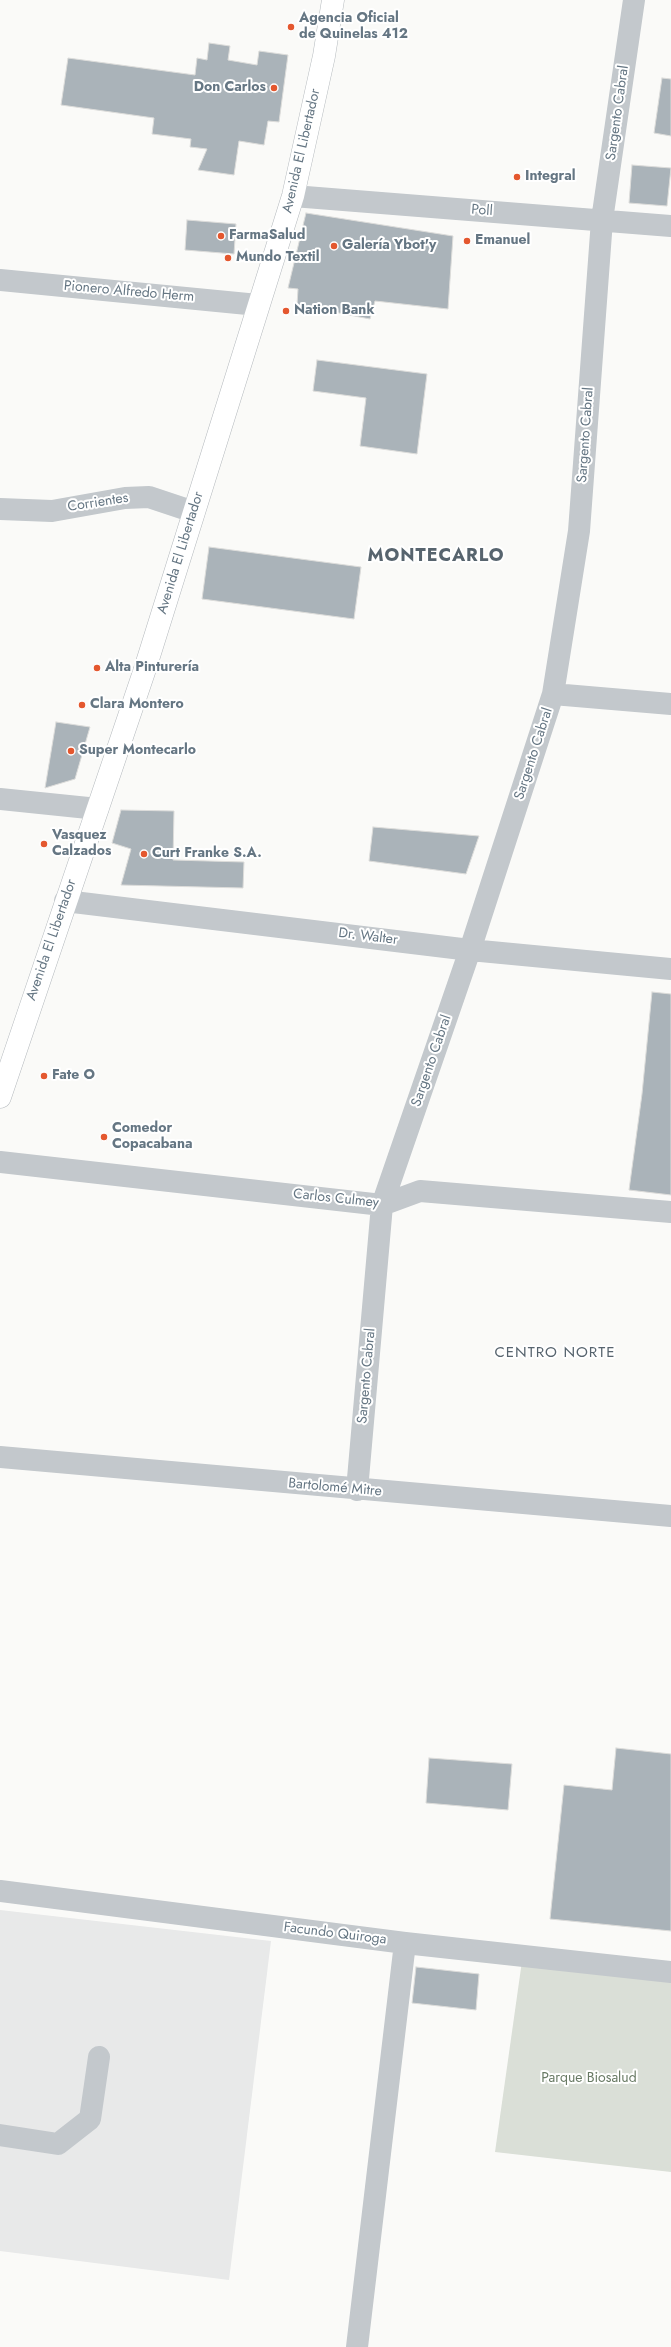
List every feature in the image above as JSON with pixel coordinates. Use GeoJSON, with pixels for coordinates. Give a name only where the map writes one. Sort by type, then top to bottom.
{"type":"FeatureCollection","features":[{"type":"Feature","properties":{"kind":"main road","name":"Avenida El Libertador"},"geometry":{"type":"LineString","coordinates":[[0,1097],[65,901],[144,672],[258,304],[294,196],[324,56],[332,0]]}},
{"type":"Feature","properties":{"kind":"street","name":"Sargento Cabral"},"geometry":{"type":"LineString","coordinates":[[357,1490],[382,1206],[470,950],[553,694],[579,531],[602,220],[634,0]]}},
{"type":"Feature","properties":{"kind":"street","name":"Poll"},"geometry":{"type":"LineString","coordinates":[[294,196],[671,226]]}},
{"type":"Feature","properties":{"kind":"street","name":"Pionero Alfredo Herm"},"geometry":{"type":"LineString","coordinates":[[0,280],[258,304]]}},
{"type":"Feature","properties":{"kind":"street","name":"Corrientes"},"geometry":{"type":"LineString","coordinates":[[0,509],[52,511],[125,498],[149,497],[194,512]]}},
{"type":"Feature","properties":{"kind":"street"},"geometry":{"type":"LineString","coordinates":[[553,694],[671,704]]}},
{"type":"Feature","properties":{"kind":"street"},"geometry":{"type":"LineString","coordinates":[[0,799],[98,809]]}},
{"type":"Feature","properties":{"kind":"street","name":"Dr. Walter"},"geometry":{"type":"LineString","coordinates":[[65,901],[470,950],[671,970]]}},
{"type":"Feature","properties":{"kind":"street","name":"Carlos Culmey"},"geometry":{"type":"LineString","coordinates":[[0,1162],[382,1206],[420,1191],[671,1212]]}},
{"type":"Feature","properties":{"kind":"street","name":"Bartolomé Mitre"},"geometry":{"type":"LineString","coordinates":[[0,1457],[357,1490],[671,1516]]}},
{"type":"Feature","properties":{"kind":"street","name":"Facundo Quiroga"},"geometry":{"type":"LineString","coordinates":[[0,1891],[405,1943],[671,1972]]}},
{"type":"Feature","properties":{"kind":"street"},"geometry":{"type":"LineString","coordinates":[[358,2347],[405,1943]]}},
{"type":"Feature","properties":{"kind":"street"},"geometry":{"type":"LineString","coordinates":[[0,2135],[58,2144],[90,2119],[99,2057]]}},
{"type":"Feature","properties":{"kind":"shaded area"},"geometry":{"type":"Polygon","coordinates":[[[0,1910],[271,1941],[229,2280],[0,2251],[0,1910]]]}},
{"type":"Feature","properties":{"kind":"green space","name":"Parque Biosalud"},"geometry":{"type":"Polygon","coordinates":[[[522,1961],[671,1979],[671,2172],[495,2152],[522,1961]]]}},
{"type":"Feature","properties":{"kind":"building"},"geometry":{"type":"Polygon","coordinates":[[[209,43],[230,46],[228,60],[257,65],[259,51],[288,55],[279,122],[268,121],[264,145],[239,141],[234,175],[198,170],[207,149],[190,147],[191,139],[152,134],[154,118],[61,105],[68,58],[195,75],[197,58],[207,60],[209,43]]]}},
{"type":"Feature","properties":{"kind":"building"},"geometry":{"type":"Polygon","coordinates":[[[662,78],[671,79],[671,136],[654,133],[662,78]]]}},
{"type":"Feature","properties":{"kind":"building"},"geometry":{"type":"Polygon","coordinates":[[[632,165],[671,168],[667,206],[629,203],[632,165]]]}},
{"type":"Feature","properties":{"kind":"building"},"geometry":{"type":"Polygon","coordinates":[[[306,213],[453,236],[448,309],[375,301],[370,319],[297,305],[298,289],[288,288],[306,213]]]}},
{"type":"Feature","properties":{"kind":"building"},"geometry":{"type":"Polygon","coordinates":[[[187,220],[236,224],[234,254],[185,250],[187,220]]]}},
{"type":"Feature","properties":{"kind":"building"},"geometry":{"type":"Polygon","coordinates":[[[317,360],[427,374],[417,454],[360,446],[366,398],[313,391],[317,360]]]}},
{"type":"Feature","properties":{"kind":"building"},"geometry":{"type":"Polygon","coordinates":[[[209,547],[361,567],[354,619],[202,599],[209,547]]]}},
{"type":"Feature","properties":{"kind":"building"},"geometry":{"type":"Polygon","coordinates":[[[56,722],[90,727],[75,779],[45,788],[56,722]]]}},
{"type":"Feature","properties":{"kind":"building"},"geometry":{"type":"Polygon","coordinates":[[[121,810],[174,811],[173,860],[244,862],[243,888],[121,885],[131,849],[112,843],[121,810]]]}},
{"type":"Feature","properties":{"kind":"building"},"geometry":{"type":"Polygon","coordinates":[[[373,827],[479,836],[466,874],[369,861],[373,827]]]}},
{"type":"Feature","properties":{"kind":"building"},"geometry":{"type":"Polygon","coordinates":[[[652,992],[671,994],[671,1195],[629,1190],[642,1094],[652,992]]]}},
{"type":"Feature","properties":{"kind":"building"},"geometry":{"type":"Polygon","coordinates":[[[616,1748],[671,1754],[671,1931],[550,1919],[564,1785],[612,1790],[616,1748]]]}},
{"type":"Feature","properties":{"kind":"building"},"geometry":{"type":"Polygon","coordinates":[[[429,1758],[512,1764],[508,1810],[426,1803],[429,1758]]]}},
{"type":"Feature","properties":{"kind":"building"},"geometry":{"type":"Polygon","coordinates":[[[416,1967],[479,1974],[476,2010],[412,2003],[416,1967]]]}},
{"type":"Feature","properties":{"kind":"place","name":"Agencia Oficial de Quinelas 412"},"geometry":{"type":"Point","coordinates":[291,27]}},
{"type":"Feature","properties":{"kind":"place","name":"Don Carlos"},"geometry":{"type":"Point","coordinates":[274,88]}},
{"type":"Feature","properties":{"kind":"place","name":"Integral"},"geometry":{"type":"Point","coordinates":[517,177]}},
{"type":"Feature","properties":{"kind":"place","name":"FarmaSalud"},"geometry":{"type":"Point","coordinates":[221,236]}},
{"type":"Feature","properties":{"kind":"place","name":"Emanuel"},"geometry":{"type":"Point","coordinates":[467,241]}},
{"type":"Feature","properties":{"kind":"place","name":"Galería Ybot'y"},"geometry":{"type":"Point","coordinates":[334,246]}},
{"type":"Feature","properties":{"kind":"place","name":"Mundo Textil"},"geometry":{"type":"Point","coordinates":[228,258]}},
{"type":"Feature","properties":{"kind":"place","name":"Nation Bank"},"geometry":{"type":"Point","coordinates":[286,311]}},
{"type":"Feature","properties":{"kind":"place","name":"Alta Pinturería"},"geometry":{"type":"Point","coordinates":[97,668]}},
{"type":"Feature","properties":{"kind":"place","name":"Clara Montero"},"geometry":{"type":"Point","coordinates":[82,705]}},
{"type":"Feature","properties":{"kind":"place","name":"Super Montecarlo"},"geometry":{"type":"Point","coordinates":[71,751]}},
{"type":"Feature","properties":{"kind":"place","name":"Vasquez Calzados"},"geometry":{"type":"Point","coordinates":[44,844]}},
{"type":"Feature","properties":{"kind":"place","name":"Curt Franke S.A."},"geometry":{"type":"Point","coordinates":[144,854]}},
{"type":"Feature","properties":{"kind":"place","name":"Fate O"},"geometry":{"type":"Point","coordinates":[44,1076]}},
{"type":"Feature","properties":{"kind":"place","name":"Comedor Copacabana"},"geometry":{"type":"Point","coordinates":[104,1137]}},
{"type":"Feature","properties":{"kind":"district","name":"MONTECARLO"},"geometry":{"type":"Point","coordinates":[436,557]}},
{"type":"Feature","properties":{"kind":"district","name":"CENTRO NORTE"},"geometry":{"type":"Point","coordinates":[555,1353]}}]}
